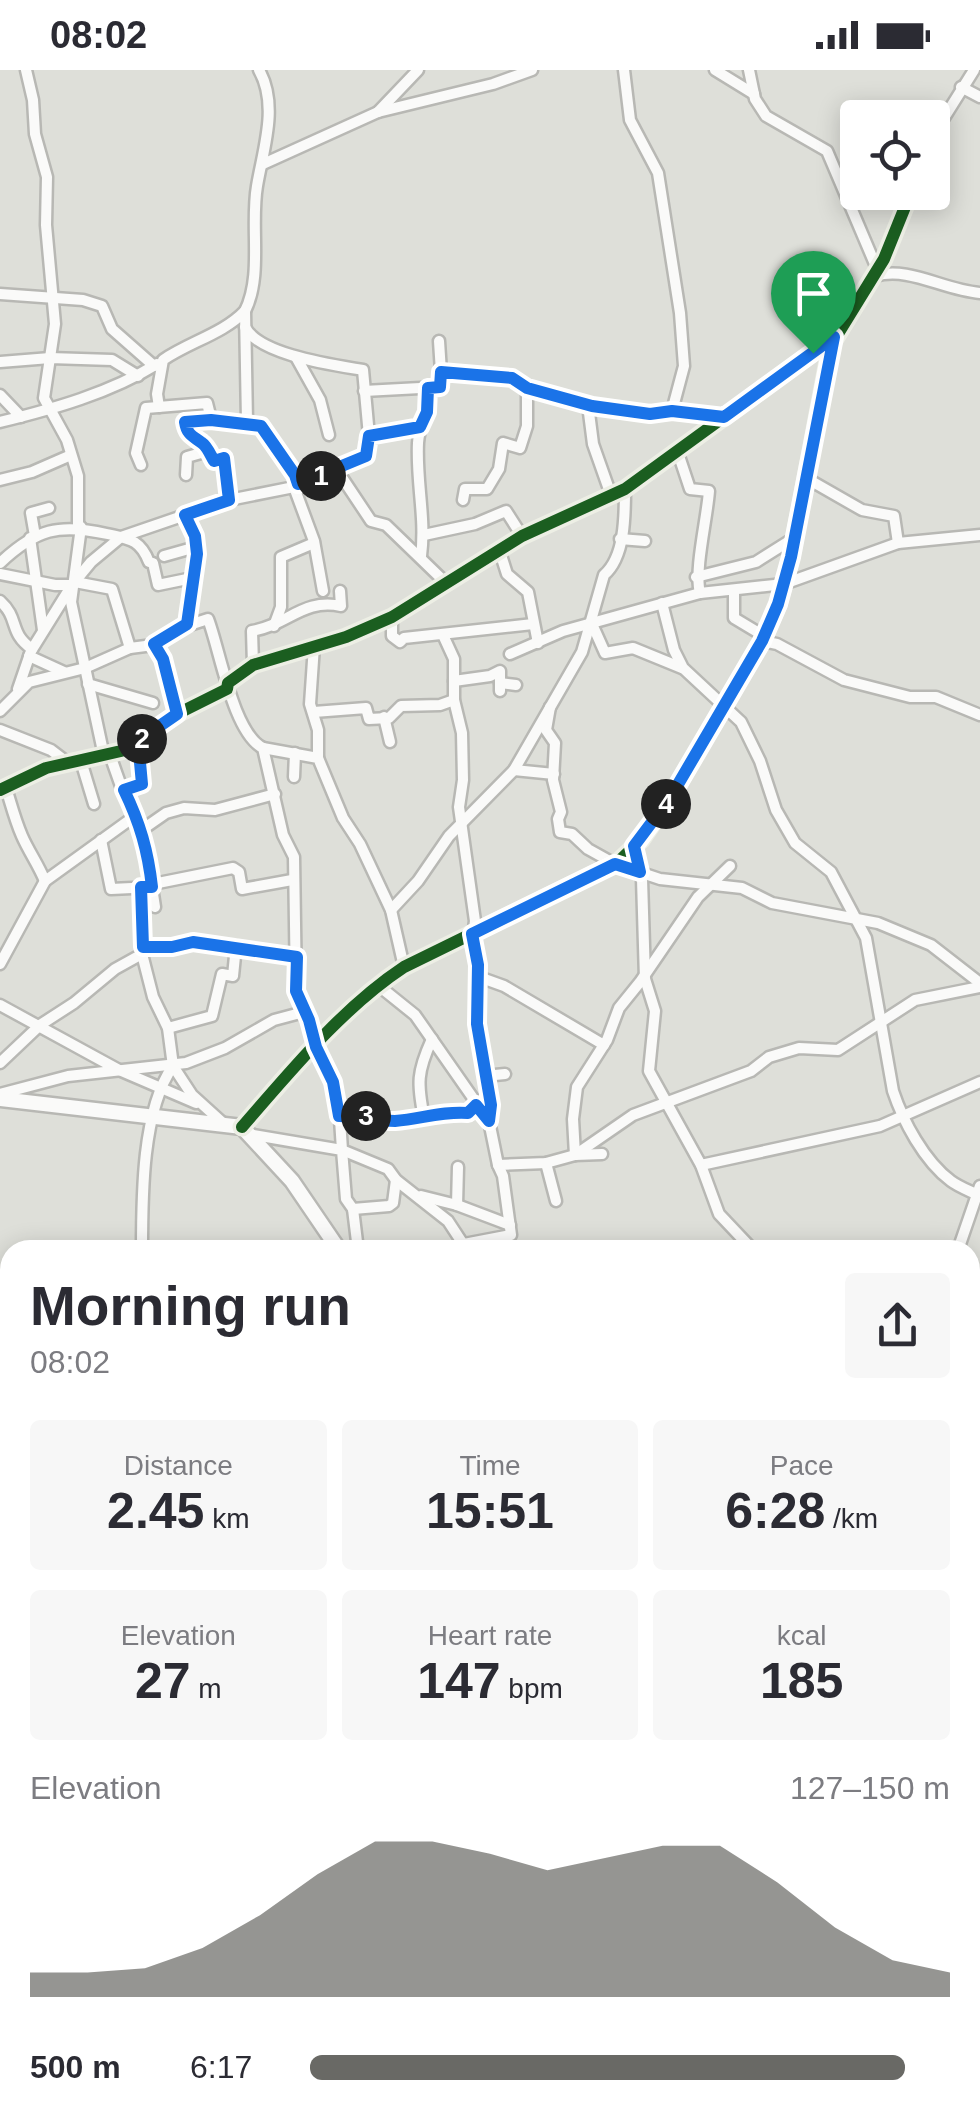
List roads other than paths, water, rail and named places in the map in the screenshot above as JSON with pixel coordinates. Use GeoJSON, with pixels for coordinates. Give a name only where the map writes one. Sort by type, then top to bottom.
{"type":"FeatureCollection","features":[{"type":"Feature","properties":{"kind":"street"},"geometry":{"type":"LineString","coordinates":[[26,70],[33,100],[34,134],[47,176],[46,225],[55,324],[44,398],[78,476],[80,527],[72,602],[107,756],[143,830],[147,887],[143,951],[153,997],[168,1028],[173,1066],[201,1104],[224,1124]]}},
{"type":"Feature","properties":{"kind":"street"},"geometry":{"type":"LineString","coordinates":[[0,422],[138,376],[188,343],[232,324],[245,311],[254,288],[256,189],[263,164],[268,97],[259,70]]}},
{"type":"Feature","properties":{"kind":"street"},"geometry":{"type":"LineString","coordinates":[[378,112],[418,70]]}},
{"type":"Feature","properties":{"kind":"street"},"geometry":{"type":"LineString","coordinates":[[263,164],[378,112],[493,84],[532,70]]}},
{"type":"Feature","properties":{"kind":"street"},"geometry":{"type":"LineString","coordinates":[[624,70],[630,120],[658,174],[680,313],[684,366],[672,411]]}},
{"type":"Feature","properties":{"kind":"street"},"geometry":{"type":"LineString","coordinates":[[715,70],[754,94]]}},
{"type":"Feature","properties":{"kind":"street"},"geometry":{"type":"LineString","coordinates":[[736,70],[749,72],[754,94],[766,116],[827,152],[876,273]]}},
{"type":"Feature","properties":{"kind":"street"},"geometry":{"type":"LineString","coordinates":[[950,106],[974,70]]}},
{"type":"Feature","properties":{"kind":"street"},"geometry":{"type":"LineString","coordinates":[[961,87],[980,96]]}},
{"type":"Feature","properties":{"kind":"street"},"geometry":{"type":"LineString","coordinates":[[45,881],[3,789],[46,768],[107,756],[227,688],[228,683],[254,666],[392,618],[522,536],[625,490],[834,337],[876,273],[904,210]]}},
{"type":"Feature","properties":{"kind":"street"},"geometry":{"type":"LineString","coordinates":[[876,273],[898,272],[953,290],[980,293]]}},
{"type":"Feature","properties":{"kind":"street"},"geometry":{"type":"LineString","coordinates":[[0,294],[83,300],[102,306],[112,329],[158,363]]}},
{"type":"Feature","properties":{"kind":"street"},"geometry":{"type":"LineString","coordinates":[[245,311],[247,422]]}},
{"type":"Feature","properties":{"kind":"street"},"geometry":{"type":"LineString","coordinates":[[0,711],[43,630],[74,583],[91,562],[121,537],[229,500],[296,486],[366,456],[369,436],[363,370],[296,357],[247,332],[213,333]]}},
{"type":"Feature","properties":{"kind":"street"},"geometry":{"type":"LineString","coordinates":[[245,1131],[316,1047],[379,986],[404,967],[615,864],[634,846],[670,798],[763,639],[784,584],[834,337]]}},
{"type":"Feature","properties":{"kind":"street"},"geometry":{"type":"LineString","coordinates":[[364,391],[440,387],[439,341]]}},
{"type":"Feature","properties":{"kind":"street"},"geometry":{"type":"LineString","coordinates":[[296,357],[320,400],[328,435]]}},
{"type":"Feature","properties":{"kind":"street"},"geometry":{"type":"LineString","coordinates":[[0,362],[50,358],[112,360],[138,376]]}},
{"type":"Feature","properties":{"kind":"street"},"geometry":{"type":"LineString","coordinates":[[158,363],[158,408]]}},
{"type":"Feature","properties":{"kind":"street"},"geometry":{"type":"LineString","coordinates":[[441,372],[512,378],[527,388],[588,405],[650,414],[672,411],[724,417]]}},
{"type":"Feature","properties":{"kind":"street"},"geometry":{"type":"LineString","coordinates":[[421,556],[424,535],[420,427],[427,412],[428,388]]}},
{"type":"Feature","properties":{"kind":"street"},"geometry":{"type":"LineString","coordinates":[[463,500],[465,489],[487,489],[494,482],[502,443],[520,448],[527,426],[527,388]]}},
{"type":"Feature","properties":{"kind":"street"},"geometry":{"type":"LineString","coordinates":[[0,395],[21,417]]}},
{"type":"Feature","properties":{"kind":"street"},"geometry":{"type":"LineString","coordinates":[[142,465],[136,453],[146,408],[207,403],[211,420]]}},
{"type":"Feature","properties":{"kind":"street"},"geometry":{"type":"LineString","coordinates":[[588,405],[593,444],[612,495]]}},
{"type":"Feature","properties":{"kind":"street"},"geometry":{"type":"LineString","coordinates":[[185,406],[186,430],[214,461],[224,458],[229,500]]}},
{"type":"Feature","properties":{"kind":"street"},"geometry":{"type":"LineString","coordinates":[[185,422],[211,420],[261,426],[295,475],[323,591]]}},
{"type":"Feature","properties":{"kind":"street"},"geometry":{"type":"LineString","coordinates":[[369,436],[420,427]]}},
{"type":"Feature","properties":{"kind":"street"},"geometry":{"type":"LineString","coordinates":[[186,475],[187,457],[208,451]]}},
{"type":"Feature","properties":{"kind":"street"},"geometry":{"type":"LineString","coordinates":[[678,453],[690,489],[709,491],[696,578],[700,593]]}},
{"type":"Feature","properties":{"kind":"street"},"geometry":{"type":"LineString","coordinates":[[0,480],[72,455]]}},
{"type":"Feature","properties":{"kind":"street"},"geometry":{"type":"LineString","coordinates":[[337,470],[371,521],[386,525],[446,584]]}},
{"type":"Feature","properties":{"kind":"street"},"geometry":{"type":"LineString","coordinates":[[806,478],[862,510],[894,516],[898,543]]}},
{"type":"Feature","properties":{"kind":"street"},"geometry":{"type":"LineString","coordinates":[[391,910],[462,822],[514,770],[582,652],[604,575],[611,569],[620,539],[625,490]]}},
{"type":"Feature","properties":{"kind":"street"},"geometry":{"type":"LineString","coordinates":[[500,498],[522,536]]}},
{"type":"Feature","properties":{"kind":"street"},"geometry":{"type":"LineString","coordinates":[[43,630],[34,579],[31,513],[49,508]]}},
{"type":"Feature","properties":{"kind":"street"},"geometry":{"type":"LineString","coordinates":[[424,535],[475,524],[506,511]]}},
{"type":"Feature","properties":{"kind":"street"},"geometry":{"type":"LineString","coordinates":[[185,515],[196,547],[187,624]]}},
{"type":"Feature","properties":{"kind":"street"},"geometry":{"type":"LineString","coordinates":[[0,563],[33,537],[58,528],[80,527],[134,539],[153,563],[158,585],[192,578]]}},
{"type":"Feature","properties":{"kind":"street"},"geometry":{"type":"LineString","coordinates":[[510,654],[563,631],[700,593],[784,584],[898,543],[980,536]]}},
{"type":"Feature","properties":{"kind":"street"},"geometry":{"type":"LineString","coordinates":[[696,578],[756,562],[794,538]]}},
{"type":"Feature","properties":{"kind":"street"},"geometry":{"type":"LineString","coordinates":[[620,539],[645,541]]}},
{"type":"Feature","properties":{"kind":"street"},"geometry":{"type":"LineString","coordinates":[[274,628],[281,607],[281,557],[314,543]]}},
{"type":"Feature","properties":{"kind":"street"},"geometry":{"type":"LineString","coordinates":[[164,556],[196,547]]}},
{"type":"Feature","properties":{"kind":"street"},"geometry":{"type":"LineString","coordinates":[[500,552],[507,574],[528,592],[538,643]]}},
{"type":"Feature","properties":{"kind":"street"},"geometry":{"type":"LineString","coordinates":[[0,574],[55,585],[74,583],[112,589],[130,648]]}},
{"type":"Feature","properties":{"kind":"street"},"geometry":{"type":"LineString","coordinates":[[734,590],[734,618],[763,639],[844,680],[910,697],[936,697],[980,715]]}},
{"type":"Feature","properties":{"kind":"street"},"geometry":{"type":"LineString","coordinates":[[254,666],[252,631],[274,628],[306,606],[340,606],[340,591]]}},
{"type":"Feature","properties":{"kind":"street"},"geometry":{"type":"LineString","coordinates":[[0,601],[10,610],[18,640],[30,653],[64,672]]}},
{"type":"Feature","properties":{"kind":"street"},"geometry":{"type":"LineString","coordinates":[[662,603],[674,650],[683,668],[741,722],[760,761],[776,810],[795,843],[831,872],[866,938],[893,1090],[902,1114],[937,1168],[949,1180],[979,1192],[962,1240]]}},
{"type":"Feature","properties":{"kind":"street"},"geometry":{"type":"LineString","coordinates":[[14,689],[85,668],[130,648],[154,644],[187,624],[208,618],[227,688],[256,746],[318,758]]}},
{"type":"Feature","properties":{"kind":"street"},"geometry":{"type":"LineString","coordinates":[[392,618],[392,636],[400,642],[404,638],[533,624]]}},
{"type":"Feature","properties":{"kind":"street"},"geometry":{"type":"LineString","coordinates":[[592,623],[605,653],[633,648],[683,668]]}},
{"type":"Feature","properties":{"kind":"street"},"geometry":{"type":"LineString","coordinates":[[444,635],[454,659],[454,700],[462,733],[459,806],[475,921],[472,934],[479,977],[475,997],[477,1024],[491,1105],[489,1121],[504,1176],[511,1235],[492,1240]]}},
{"type":"Feature","properties":{"kind":"street"},"geometry":{"type":"LineString","coordinates":[[154,644],[163,659],[177,714]]}},
{"type":"Feature","properties":{"kind":"street"},"geometry":{"type":"LineString","coordinates":[[314,646],[310,704],[318,758],[391,910],[404,967]]}},
{"type":"Feature","properties":{"kind":"street"},"geometry":{"type":"LineString","coordinates":[[454,680],[490,676],[500,670],[500,687],[516,685]]}},
{"type":"Feature","properties":{"kind":"street"},"geometry":{"type":"LineString","coordinates":[[88,684],[153,703]]}},
{"type":"Feature","properties":{"kind":"street"},"geometry":{"type":"LineString","coordinates":[[314,712],[366,708],[369,720],[389,718],[401,706],[454,700]]}},
{"type":"Feature","properties":{"kind":"street"},"geometry":{"type":"LineString","coordinates":[[550,707],[546,730],[555,743],[560,832],[572,834],[588,849],[615,864],[660,880],[742,888],[772,903],[878,922],[931,946],[980,985]]}},
{"type":"Feature","properties":{"kind":"street"},"geometry":{"type":"LineString","coordinates":[[384,718],[390,742]]}},
{"type":"Feature","properties":{"kind":"street"},"geometry":{"type":"LineString","coordinates":[[0,730],[51,750],[68,763]]}},
{"type":"Feature","properties":{"kind":"street"},"geometry":{"type":"LineString","coordinates":[[124,790],[142,784],[138,741]]}},
{"type":"Feature","properties":{"kind":"street"},"geometry":{"type":"LineString","coordinates":[[263,748],[283,835],[294,857],[296,991],[333,1082],[346,1199],[353,1209],[357,1240]]}},
{"type":"Feature","properties":{"kind":"street"},"geometry":{"type":"LineString","coordinates":[[294,777],[295,753]]}},
{"type":"Feature","properties":{"kind":"street"},"geometry":{"type":"LineString","coordinates":[[81,761],[94,804]]}},
{"type":"Feature","properties":{"kind":"street"},"geometry":{"type":"LineString","coordinates":[[514,770],[554,774]]}},
{"type":"Feature","properties":{"kind":"street"},"geometry":{"type":"LineString","coordinates":[[143,830],[166,813],[184,808],[215,810],[275,794]]}},
{"type":"Feature","properties":{"kind":"street"},"geometry":{"type":"LineString","coordinates":[[0,964],[45,881],[136,816]]}},
{"type":"Feature","properties":{"kind":"street"},"geometry":{"type":"LineString","coordinates":[[101,840],[112,889],[147,887],[200,872],[233,868],[239,872],[242,889],[292,880]]}},
{"type":"Feature","properties":{"kind":"street"},"geometry":{"type":"LineString","coordinates":[[634,846],[640,872],[645,975],[656,1011],[649,1071],[700,1165],[719,1214],[744,1240]]}},
{"type":"Feature","properties":{"kind":"street"},"geometry":{"type":"LineString","coordinates":[[575,1155],[577,1087],[604,1045],[619,1008],[698,897],[730,866]]}},
{"type":"Feature","properties":{"kind":"street"},"geometry":{"type":"LineString","coordinates":[[147,887],[155,907]]}},
{"type":"Feature","properties":{"kind":"street"},"geometry":{"type":"LineString","coordinates":[[0,1064],[40,1025],[143,951],[193,942],[297,957]]}},
{"type":"Feature","properties":{"kind":"street"},"geometry":{"type":"LineString","coordinates":[[168,1028],[212,1016],[222,974],[233,976],[236,946]]}},
{"type":"Feature","properties":{"kind":"street"},"geometry":{"type":"LineString","coordinates":[[479,977],[504,986],[604,1045]]}},
{"type":"Feature","properties":{"kind":"street"},"geometry":{"type":"LineString","coordinates":[[575,1155],[633,1115],[751,1071],[769,1057],[800,1048],[838,1050],[915,1000],[980,985]]}},
{"type":"Feature","properties":{"kind":"street"},"geometry":{"type":"LineString","coordinates":[[379,986],[415,1015],[489,1121]]}},
{"type":"Feature","properties":{"kind":"street"},"geometry":{"type":"LineString","coordinates":[[0,1005],[119,1070],[201,1104]]}},
{"type":"Feature","properties":{"kind":"street"},"geometry":{"type":"LineString","coordinates":[[0,1096],[68,1076],[173,1066],[225,1048],[274,1020],[304,1012]]}},
{"type":"Feature","properties":{"kind":"street"},"geometry":{"type":"LineString","coordinates":[[424,1118],[417,1082],[432,1039]]}},
{"type":"Feature","properties":{"kind":"street"},"geometry":{"type":"LineString","coordinates":[[142,1240],[152,1115],[160,1087],[173,1066]]}},
{"type":"Feature","properties":{"kind":"street"},"geometry":{"type":"LineString","coordinates":[[485,1076],[505,1074]]}},
{"type":"Feature","properties":{"kind":"street"},"geometry":{"type":"LineString","coordinates":[[700,1165],[880,1126],[980,1082]]}},
{"type":"Feature","properties":{"kind":"street"},"geometry":{"type":"LineString","coordinates":[[0,1096],[224,1124],[342,1150],[388,1169],[412,1194],[440,1212],[460,1240]]}},
{"type":"Feature","properties":{"kind":"street"},"geometry":{"type":"LineString","coordinates":[[339,1116],[393,1121],[424,1118],[434,1112],[468,1113],[476,1105]]}},
{"type":"Feature","properties":{"kind":"street"},"geometry":{"type":"LineString","coordinates":[[245,1131],[292,1180],[332,1240]]}},
{"type":"Feature","properties":{"kind":"street"},"geometry":{"type":"LineString","coordinates":[[498,1164],[546,1163],[575,1155],[602,1154]]}},
{"type":"Feature","properties":{"kind":"street"},"geometry":{"type":"LineString","coordinates":[[546,1163],[556,1201]]}},
{"type":"Feature","properties":{"kind":"street"},"geometry":{"type":"LineString","coordinates":[[457,1205],[458,1167]]}},
{"type":"Feature","properties":{"kind":"street"},"geometry":{"type":"LineString","coordinates":[[353,1209],[389,1206],[393,1203],[396,1180]]}},
{"type":"Feature","properties":{"kind":"street"},"geometry":{"type":"LineString","coordinates":[[412,1194],[510,1224]]}}]}
